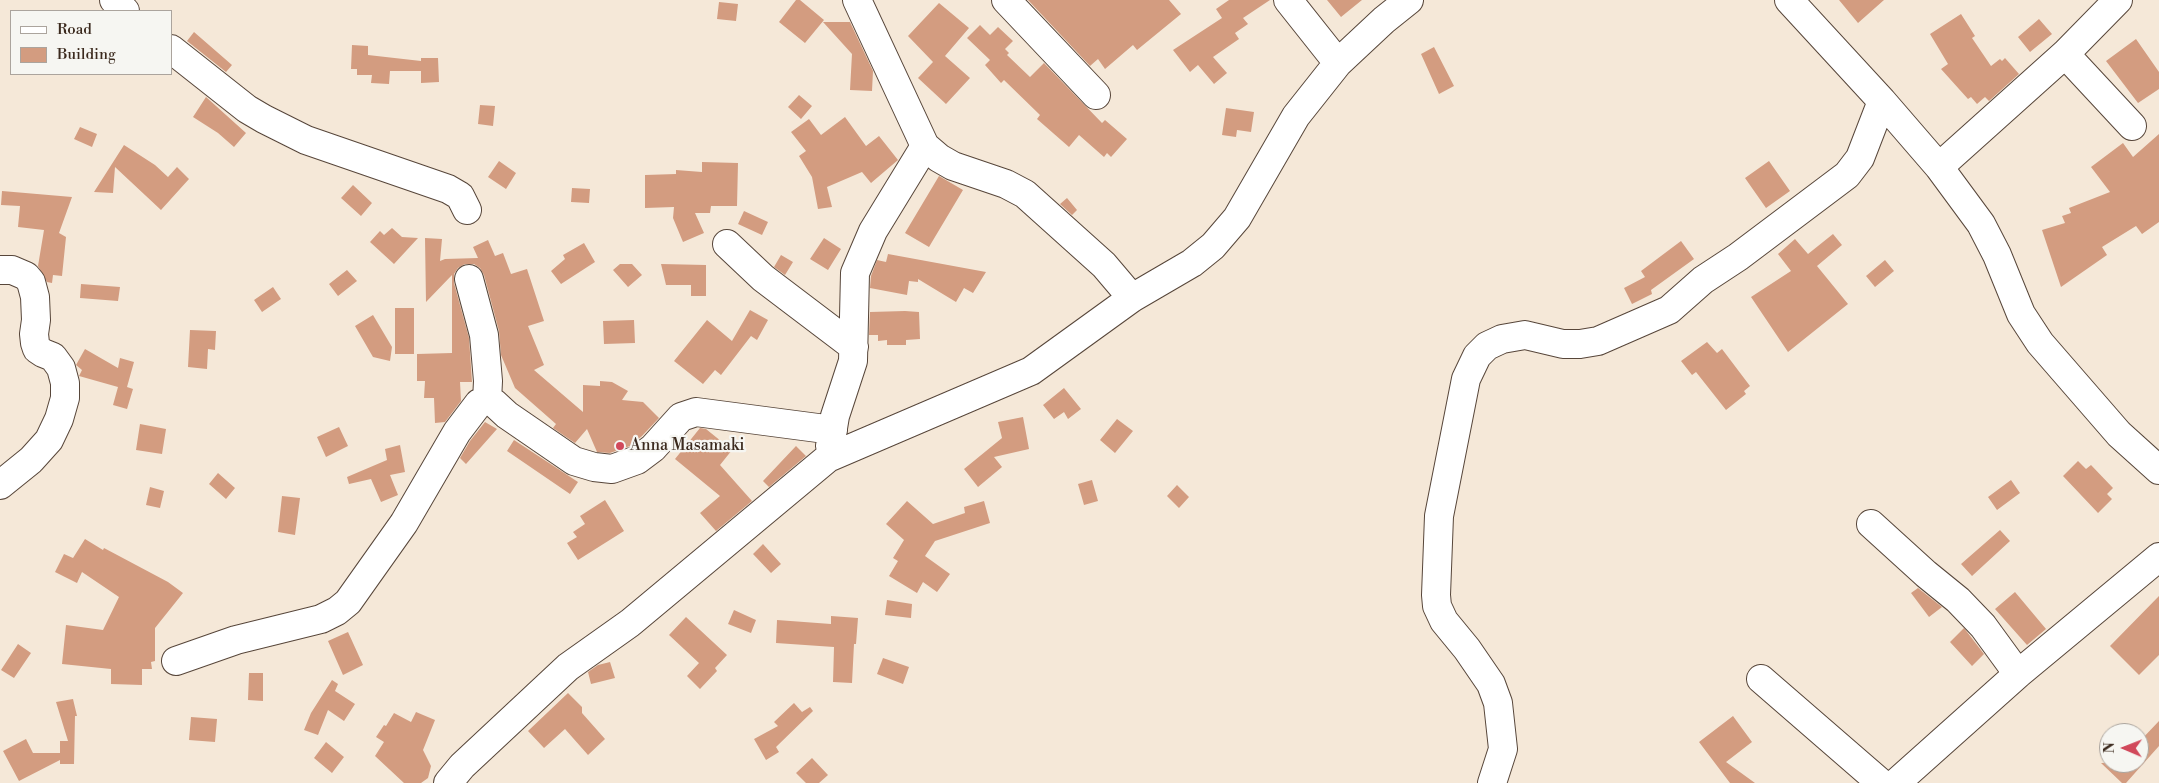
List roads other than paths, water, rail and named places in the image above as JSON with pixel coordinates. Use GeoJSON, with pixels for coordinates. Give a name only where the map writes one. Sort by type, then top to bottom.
{"type":"FeatureCollection","features":[{"type":"Feature","properties":{"kind":"street"},"geometry":{"type":"LineString","coordinates":[[114,0],[124,10]]}},
{"type":"Feature","properties":{"kind":"street"},"geometry":{"type":"LineString","coordinates":[[857,0],[925,146],[939,158],[953,166],[1006,184],[1025,194],[1104,266],[1132,298]]}},
{"type":"Feature","properties":{"kind":"street"},"geometry":{"type":"LineString","coordinates":[[1006,0],[1096,95]]}},
{"type":"Feature","properties":{"kind":"street"},"geometry":{"type":"LineString","coordinates":[[1288,0],[1338,63]]}},
{"type":"Feature","properties":{"kind":"street"},"geometry":{"type":"LineString","coordinates":[[448,783],[462,766],[568,667],[630,623],[828,458],[1031,371],[1132,298],[1192,263],[1213,246],[1238,218],[1296,116],[1338,63],[1384,20],[1409,0]]}},
{"type":"Feature","properties":{"kind":"street"},"geometry":{"type":"LineString","coordinates":[[1788,0],[1882,101],[1939,167],[1981,224],[1997,255],[2021,314],[2040,343],[2119,434],[2159,470]]}},
{"type":"Feature","properties":{"kind":"street"},"geometry":{"type":"LineString","coordinates":[[1939,167],[2065,54],[2118,0]]}},
{"type":"Feature","properties":{"kind":"street"},"geometry":{"type":"LineString","coordinates":[[172,50],[246,109],[306,140],[448,189],[460,196],[467,210]]}},
{"type":"Feature","properties":{"kind":"street"},"geometry":{"type":"LineString","coordinates":[[2065,54],[2132,126]]}},
{"type":"Feature","properties":{"kind":"street"},"geometry":{"type":"LineString","coordinates":[[1492,783],[1503,749],[1498,703],[1491,684],[1467,649],[1444,621],[1437,606],[1436,595],[1439,516],[1466,379],[1477,356],[1487,346],[1502,339],[1525,335],[1563,344],[1598,341],[1670,310],[1703,280],[1738,257],[1847,176],[1860,158],[1882,101]]}},
{"type":"Feature","properties":{"kind":"street"},"geometry":{"type":"LineString","coordinates":[[828,458],[833,430],[852,361],[854,347],[855,272],[873,231],[925,146]]}},
{"type":"Feature","properties":{"kind":"street"},"geometry":{"type":"LineString","coordinates":[[727,244],[764,278],[854,347]]}},
{"type":"Feature","properties":{"kind":"street"},"geometry":{"type":"LineString","coordinates":[[0,270],[12,270],[26,276],[31,282],[35,296],[36,320],[34,334],[37,349],[53,357],[61,368],[65,383],[65,398],[59,419],[49,440],[31,460],[0,485]]}},
{"type":"Feature","properties":{"kind":"street"},"geometry":{"type":"LineString","coordinates":[[469,279],[484,336],[488,381],[487,401]]}},
{"type":"Feature","properties":{"kind":"street"},"geometry":{"type":"LineString","coordinates":[[176,661],[236,640],[321,619],[337,611],[348,602],[404,523],[457,432],[479,403],[487,401],[494,403],[507,415],[574,461],[594,467],[612,469],[637,460],[653,448],[681,417],[696,412],[833,430]]}},
{"type":"Feature","properties":{"kind":"street"},"geometry":{"type":"LineString","coordinates":[[1871,524],[1958,600],[1983,626],[2018,674]]}},
{"type":"Feature","properties":{"kind":"street"},"geometry":{"type":"LineString","coordinates":[[1896,783],[2018,674],[2159,557]]}},
{"type":"Feature","properties":{"kind":"street"},"geometry":{"type":"LineString","coordinates":[[1761,679],[1881,783]]}},
{"type":"Feature","properties":{"kind":"place","name":"Anna Masamaki"},"geometry":{"type":"Point","coordinates":[620,446]}}]}
